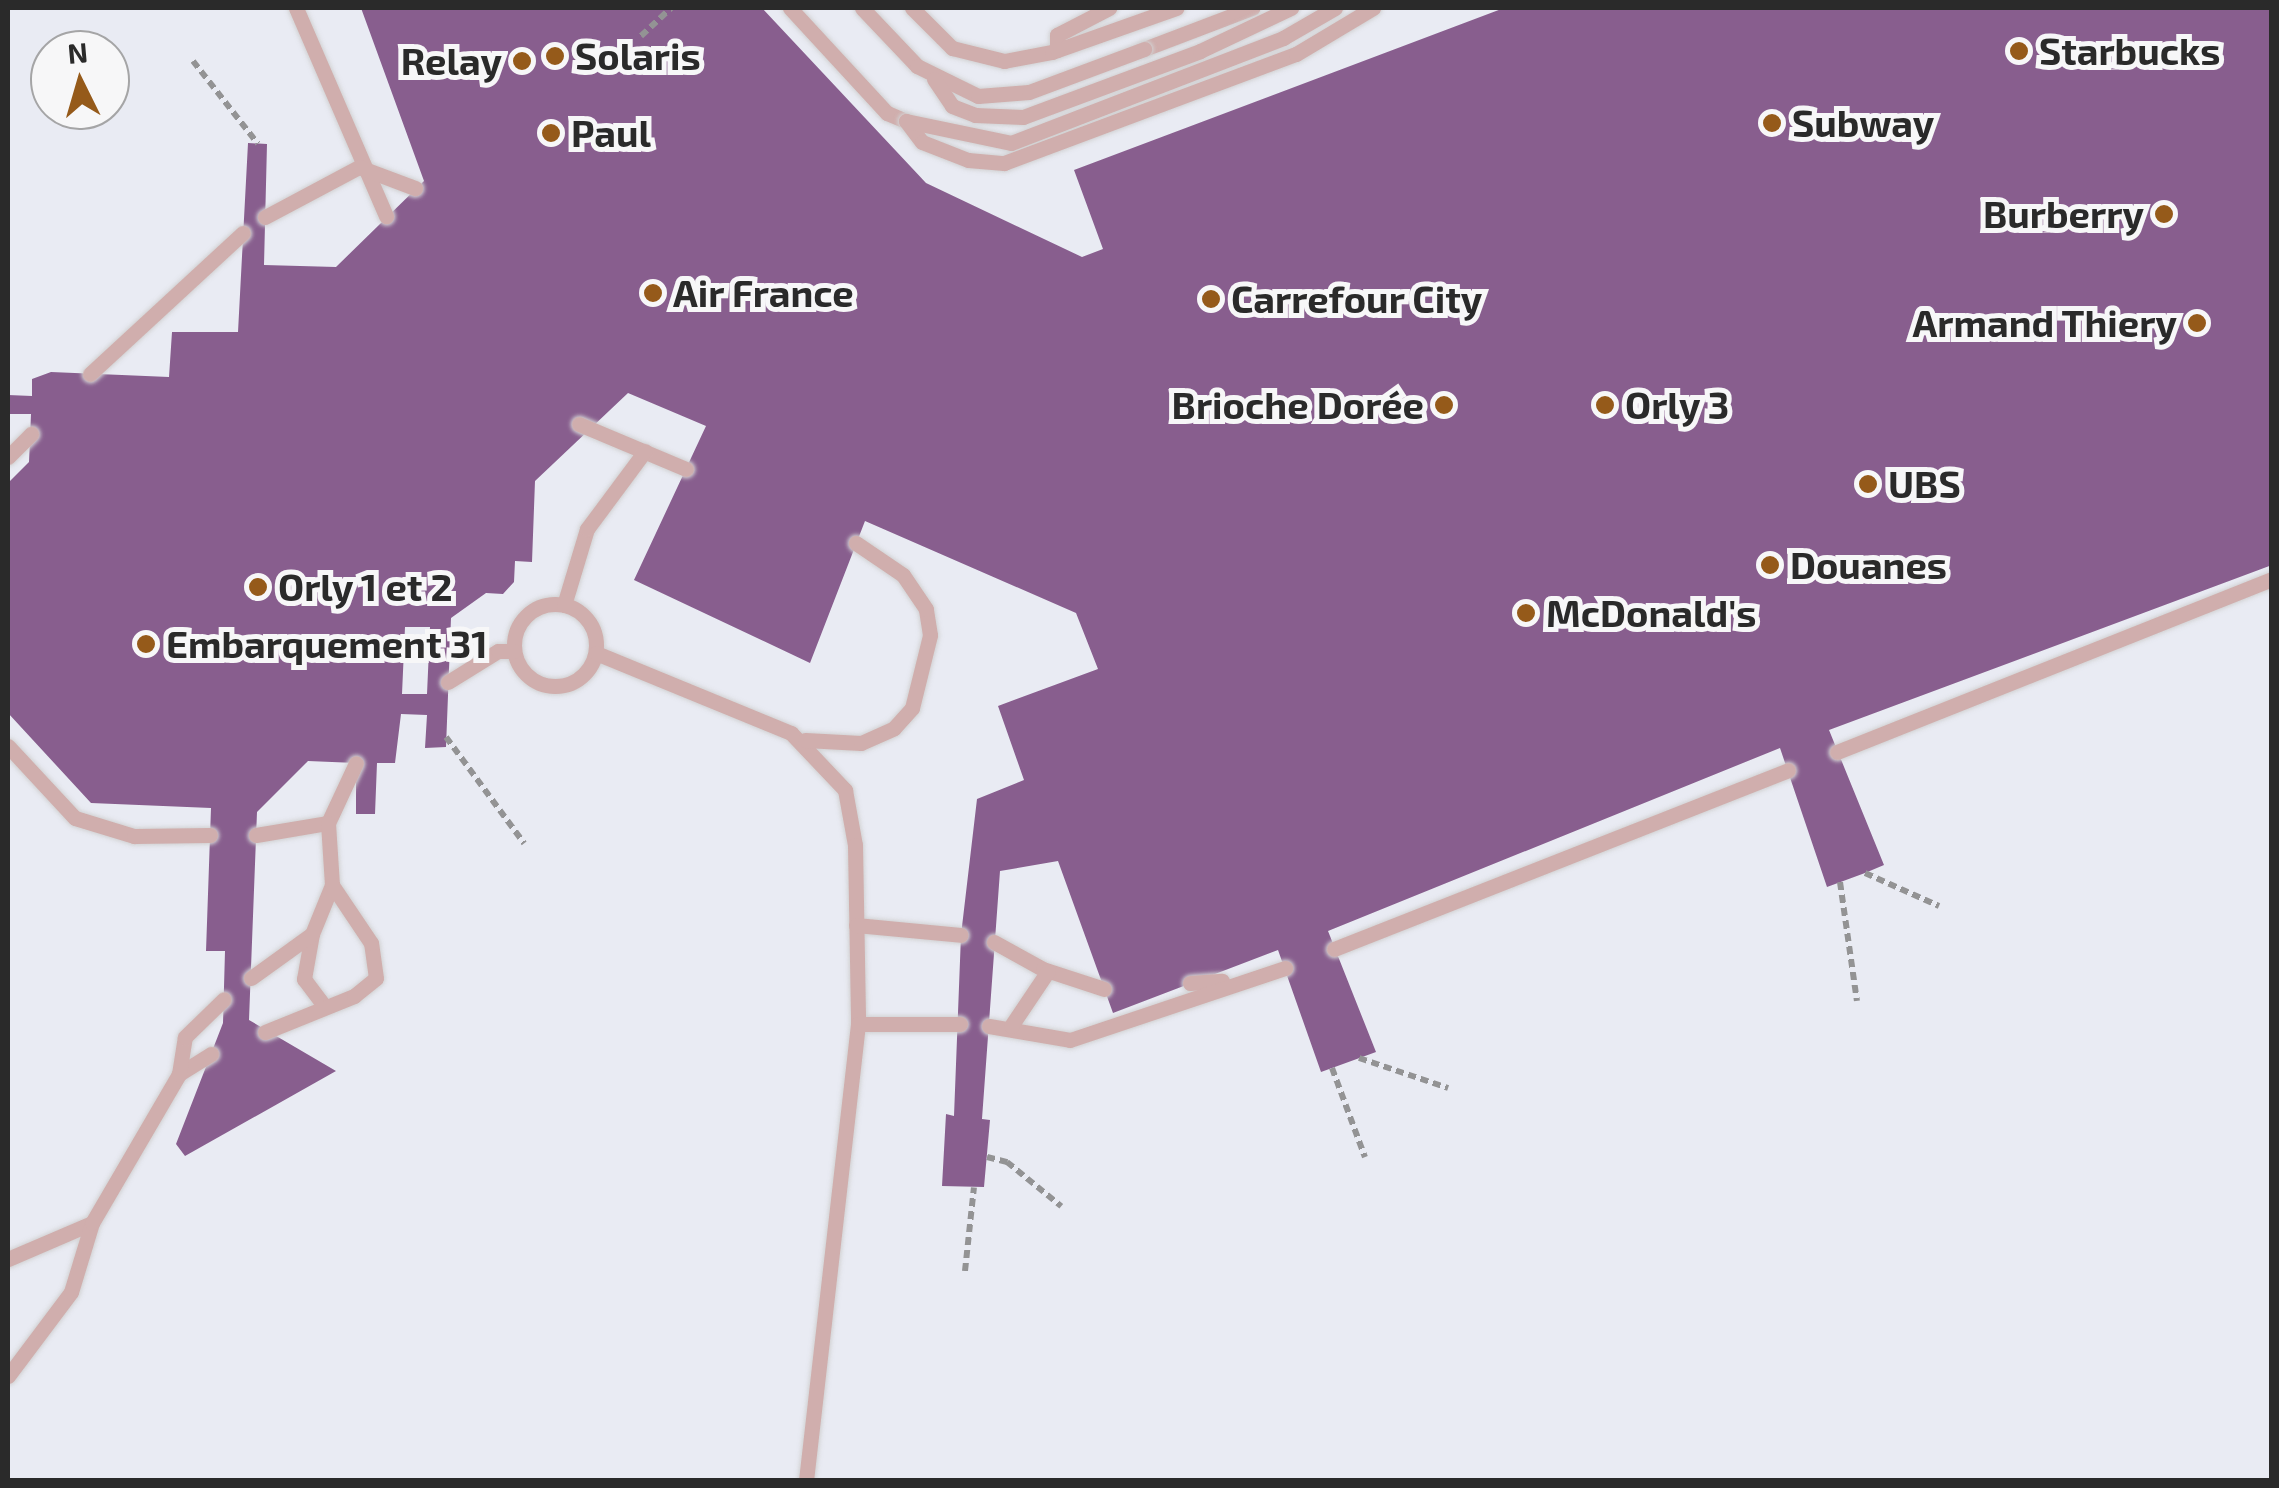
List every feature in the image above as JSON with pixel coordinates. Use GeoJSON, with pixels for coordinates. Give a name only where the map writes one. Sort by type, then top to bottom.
{"type":"FeatureCollection","features":[{"type":"Feature","properties":{"kind":"lane"},"geometry":{"type":"LineString","coordinates":[[296,8],[359,167],[386,216]]}},
{"type":"Feature","properties":{"kind":"lane"},"geometry":{"type":"LineString","coordinates":[[790,8],[887,113],[906,122],[1012,143],[1283,38],[1335,8]]}},
{"type":"Feature","properties":{"kind":"lane"},"geometry":{"type":"LineString","coordinates":[[862,8],[934,79],[952,106],[975,116],[1022,117],[1200,51],[1290,8]]}},
{"type":"Feature","properties":{"kind":"lane"},"geometry":{"type":"LineString","coordinates":[[912,8],[936,36],[983,59],[1056,50],[1176,8]]}},
{"type":"Feature","properties":{"kind":"lane"},"geometry":{"type":"LineString","coordinates":[[1056,50],[1058,34],[1109,8]]}},
{"type":"Feature","properties":{"kind":"lane"},"geometry":{"type":"LineString","coordinates":[[934,79],[978,96],[1029,92],[1252,8]]}},
{"type":"Feature","properties":{"kind":"lane"},"geometry":{"type":"LineString","coordinates":[[906,122],[922,142],[968,160],[1004,163],[1296,54],[1373,8]]}},
{"type":"Feature","properties":{"kind":"lane"},"geometry":{"type":"LineString","coordinates":[[265,218],[359,167],[415,188]]}},
{"type":"Feature","properties":{"kind":"lane"},"geometry":{"type":"LineString","coordinates":[[90,374],[244,233]]}},
{"type":"Feature","properties":{"kind":"lane"},"geometry":{"type":"LineString","coordinates":[[579,424],[686,469]]}},
{"type":"Feature","properties":{"kind":"lane"},"geometry":{"type":"LineString","coordinates":[[8,457],[30,434]]}},
{"type":"Feature","properties":{"kind":"lane"},"geometry":{"type":"LineString","coordinates":[[564,604],[587,530],[645,452]]}},
{"type":"Feature","properties":{"kind":"lane"},"geometry":{"type":"LineString","coordinates":[[596,653],[805,740],[861,743],[894,728],[912,708],[930,635],[926,610],[903,575],[856,543]]}},
{"type":"Feature","properties":{"kind":"lane"},"geometry":{"type":"LineString","coordinates":[[1838,752],[2272,578]]}},
{"type":"Feature","properties":{"kind":"lane"},"geometry":{"type":"LineString","coordinates":[[514,651],[528,614],[564,604]]}},
{"type":"Feature","properties":{"kind":"lane"},"geometry":{"type":"LineString","coordinates":[[514,651],[528,675],[554,686],[581,678],[596,653],[593,628],[564,604]]}},
{"type":"Feature","properties":{"kind":"lane"},"geometry":{"type":"LineString","coordinates":[[448,682],[498,651],[514,651]]}},
{"type":"Feature","properties":{"kind":"lane"},"geometry":{"type":"LineString","coordinates":[[805,740],[845,790],[855,845],[858,1024],[806,1480]]}},
{"type":"Feature","properties":{"kind":"lane"},"geometry":{"type":"LineString","coordinates":[[8,746],[76,818],[134,836],[210,835]]}},
{"type":"Feature","properties":{"kind":"lane"},"geometry":{"type":"LineString","coordinates":[[324,1006],[304,979],[312,934],[332,884],[328,823],[356,763]]}},
{"type":"Feature","properties":{"kind":"lane"},"geometry":{"type":"LineString","coordinates":[[1334,949],[1788,770]]}},
{"type":"Feature","properties":{"kind":"lane"},"geometry":{"type":"LineString","coordinates":[[256,835],[328,823]]}},
{"type":"Feature","properties":{"kind":"lane"},"geometry":{"type":"LineString","coordinates":[[264,1032],[367,987],[378,966],[360,921],[332,884]]}},
{"type":"Feature","properties":{"kind":"lane"},"geometry":{"type":"LineString","coordinates":[[856,925],[961,935]]}},
{"type":"Feature","properties":{"kind":"lane"},"geometry":{"type":"LineString","coordinates":[[251,978],[312,934]]}},
{"type":"Feature","properties":{"kind":"lane"},"geometry":{"type":"LineString","coordinates":[[994,942],[1048,971],[1104,990]]}},
{"type":"Feature","properties":{"kind":"lane"},"geometry":{"type":"LineString","coordinates":[[989,1026],[1011,1026],[1070,1040],[1117,1029],[1236,981],[1285,968]]}},
{"type":"Feature","properties":{"kind":"lane"},"geometry":{"type":"LineString","coordinates":[[1011,1026],[1048,971]]}},
{"type":"Feature","properties":{"kind":"lane"},"geometry":{"type":"LineString","coordinates":[[1190,983],[1236,981]]}},
{"type":"Feature","properties":{"kind":"lane"},"geometry":{"type":"LineString","coordinates":[[8,1376],[71,1292],[92,1223],[179,1074],[184,1038],[224,999]]}},
{"type":"Feature","properties":{"kind":"lane"},"geometry":{"type":"LineString","coordinates":[[858,1024],[960,1024]]}},
{"type":"Feature","properties":{"kind":"lane"},"geometry":{"type":"LineString","coordinates":[[179,1074],[211,1054]]}},
{"type":"Feature","properties":{"kind":"lane"},"geometry":{"type":"LineString","coordinates":[[8,1259],[92,1223]]}},
{"type":"Feature","properties":{"kind":"path"},"geometry":{"type":"LineString","coordinates":[[642,36],[671,8]]}},
{"type":"Feature","properties":{"kind":"path"},"geometry":{"type":"LineString","coordinates":[[193,61],[258,144]]}},
{"type":"Feature","properties":{"kind":"path"},"geometry":{"type":"LineString","coordinates":[[446,736],[524,844]]}},
{"type":"Feature","properties":{"kind":"path"},"geometry":{"type":"LineString","coordinates":[[1865,873],[1939,906]]}},
{"type":"Feature","properties":{"kind":"path"},"geometry":{"type":"LineString","coordinates":[[1840,882],[1857,1001]]}},
{"type":"Feature","properties":{"kind":"path"},"geometry":{"type":"LineString","coordinates":[[1360,1058],[1448,1088]]}},
{"type":"Feature","properties":{"kind":"path"},"geometry":{"type":"LineString","coordinates":[[1332,1068],[1365,1157]]}},
{"type":"Feature","properties":{"kind":"path"},"geometry":{"type":"LineString","coordinates":[[986,1157],[1008,1162],[1060,1206]]}},
{"type":"Feature","properties":{"kind":"path"},"geometry":{"type":"LineString","coordinates":[[965,1271],[974,1187]]}},
{"type":"Feature","properties":{"kind":"shaded area"},"geometry":{"type":"Polygon","coordinates":[[[8,8],[2271,8],[2271,1480],[8,1480],[8,8]]]}},
{"type":"Feature","properties":{"kind":"building","name":"Orly 3"},"geometry":{"type":"Polygon","coordinates":[[[361,8],[762,8],[926,183],[1082,257],[1103,249],[1074,170],[1504,8],[2272,8],[2272,565],[1829,730],[1884,865],[1865,873],[1827,887],[1780,748],[1328,931],[1376,1052],[1321,1072],[1278,950],[1113,1013],[1058,861],[1000,871],[982,1119],[990,1120],[984,1187],[942,1186],[946,1114],[954,1116],[961,935],[977,799],[1024,780],[998,706],[1098,669],[1076,613],[865,521],[810,663],[634,580],[706,426],[628,393],[535,481],[532,562],[515,561],[514,582],[503,594],[486,593],[451,618],[446,747],[425,748],[427,715],[401,714],[395,763],[377,763],[375,814],[356,814],[356,763],[308,761],[257,812],[249,1020],[336,1071],[185,1156],[176,1144],[223,1023],[225,951],[206,951],[211,808],[91,803],[8,713],[8,483],[29,462],[31,414],[8,414],[8,395],[32,396],[32,379],[51,372],[169,377],[172,332],[238,332],[248,143],[267,144],[264,265],[336,267],[424,181],[361,8]],[[405,627],[402,694],[427,694],[430,627],[405,627]]]}},
{"type":"Feature","properties":{"kind":"place","name":"Starbucks"},"geometry":{"type":"Point","coordinates":[2019,51]}},
{"type":"Feature","properties":{"kind":"place","name":"Solaris"},"geometry":{"type":"Point","coordinates":[555,56]}},
{"type":"Feature","properties":{"kind":"place","name":"Relay"},"geometry":{"type":"Point","coordinates":[522,61]}},
{"type":"Feature","properties":{"kind":"place","name":"Subway"},"geometry":{"type":"Point","coordinates":[1772,123]}},
{"type":"Feature","properties":{"kind":"place","name":"Paul"},"geometry":{"type":"Point","coordinates":[551,133]}},
{"type":"Feature","properties":{"kind":"place","name":"Burberry"},"geometry":{"type":"Point","coordinates":[2164,214]}},
{"type":"Feature","properties":{"kind":"place","name":"Air France"},"geometry":{"type":"Point","coordinates":[653,293]}},
{"type":"Feature","properties":{"kind":"place","name":"Carrefour City"},"geometry":{"type":"Point","coordinates":[1211,299]}},
{"type":"Feature","properties":{"kind":"place","name":"Armand Thiery"},"geometry":{"type":"Point","coordinates":[2197,323]}},
{"type":"Feature","properties":{"kind":"place","name":"Brioche Dorée"},"geometry":{"type":"Point","coordinates":[1444,405]}},
{"type":"Feature","properties":{"kind":"place","name":"Orly 3"},"geometry":{"type":"Point","coordinates":[1605,405]}},
{"type":"Feature","properties":{"kind":"place","name":"UBS"},"geometry":{"type":"Point","coordinates":[1868,484]}},
{"type":"Feature","properties":{"kind":"place","name":"Douanes"},"geometry":{"type":"Point","coordinates":[1770,565]}},
{"type":"Feature","properties":{"kind":"place","name":"Orly 1 et 2"},"geometry":{"type":"Point","coordinates":[258,587]}},
{"type":"Feature","properties":{"kind":"place","name":"McDonald's"},"geometry":{"type":"Point","coordinates":[1526,613]}},
{"type":"Feature","properties":{"kind":"place","name":"Embarquement 31"},"geometry":{"type":"Point","coordinates":[146,644]}}]}
